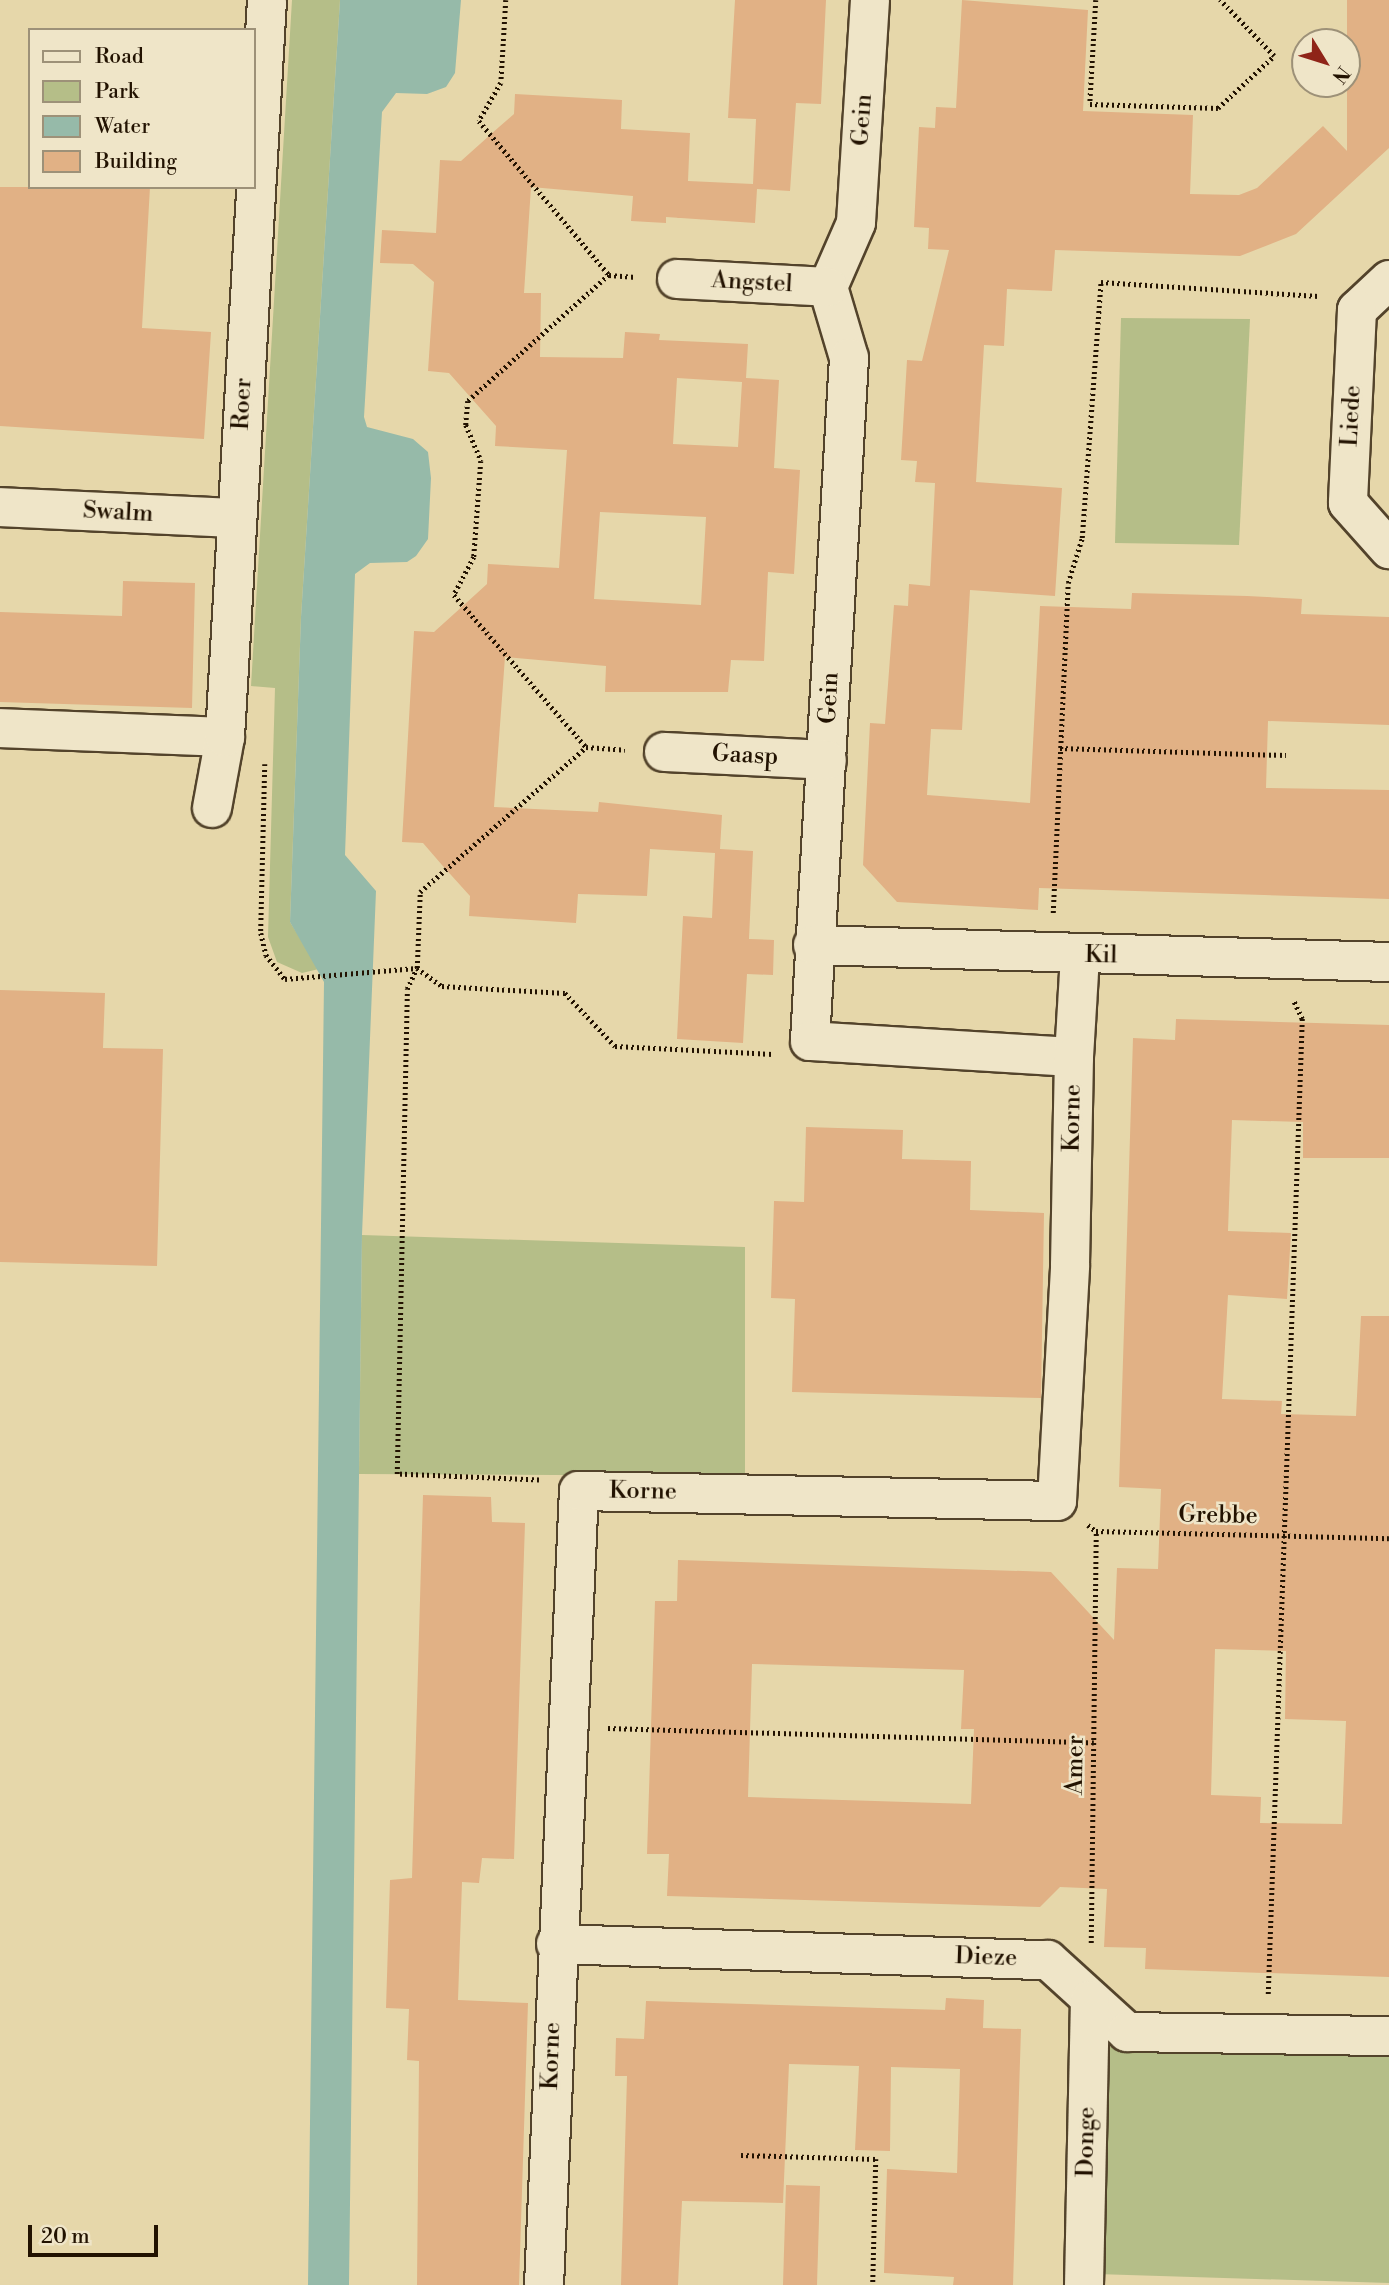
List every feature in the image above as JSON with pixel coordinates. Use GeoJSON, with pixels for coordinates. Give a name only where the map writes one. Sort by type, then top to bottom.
{"type":"FeatureCollection","features":[{"type":"Feature","properties":{"kind":"street","name":"Roer"},"geometry":{"type":"LineString","coordinates":[[256,184],[267,0]]}},
{"type":"Feature","properties":{"kind":"street","name":"Gein"},"geometry":{"type":"LineString","coordinates":[[810,1041],[813,945],[827,760],[849,358],[828,287],[856,223],[870,0]]}},
{"type":"Feature","properties":{"kind":"street","name":"Roer"},"geometry":{"type":"LineString","coordinates":[[212,808],[225,737],[256,189]]}},
{"type":"Feature","properties":{"kind":"street","name":"Angstel"},"geometry":{"type":"LineString","coordinates":[[677,279],[828,287]]}},
{"type":"Feature","properties":{"kind":"street","name":"Liede"},"geometry":{"type":"LineString","coordinates":[[1379,290],[1357,310],[1348,503],[1389,549]]}},
{"type":"Feature","properties":{"kind":"street","name":"Swalm"},"geometry":{"type":"LineString","coordinates":[[0,507],[236,518]]}},
{"type":"Feature","properties":{"kind":"street"},"geometry":{"type":"LineString","coordinates":[[0,728],[225,737]]}},
{"type":"Feature","properties":{"kind":"street","name":"Gaasp"},"geometry":{"type":"LineString","coordinates":[[664,752],[827,760]]}},
{"type":"Feature","properties":{"kind":"street","name":"Kil"},"geometry":{"type":"LineString","coordinates":[[813,945],[1066,955],[1389,962]]}},
{"type":"Feature","properties":{"kind":"street"},"geometry":{"type":"LineString","coordinates":[[810,1041],[1074,1057],[1066,955]]}},
{"type":"Feature","properties":{"kind":"street","name":"Korne"},"geometry":{"type":"LineString","coordinates":[[544,2285],[555,1944],[579,1491],[1057,1501],[1070,1265],[1074,1057]]}},
{"type":"Feature","properties":{"kind":"street","name":"Dieze"},"geometry":{"type":"LineString","coordinates":[[555,1944],[1048,1960],[1127,2032],[1389,2036]]}},
{"type":"Feature","properties":{"kind":"street","name":"Donge"},"geometry":{"type":"LineString","coordinates":[[1084,2285],[1090,2000]]}},
{"type":"Feature","properties":{"kind":"path"},"geometry":{"type":"LineString","coordinates":[[506,0],[501,83],[479,121],[609,275]]}},
{"type":"Feature","properties":{"kind":"path"},"geometry":{"type":"LineString","coordinates":[[1096,0],[1090,104],[1218,108],[1274,56],[1220,0]]}},
{"type":"Feature","properties":{"kind":"path"},"geometry":{"type":"LineString","coordinates":[[664,752],[586,747],[457,603],[455,586],[474,557],[481,461],[463,412],[468,401],[609,275],[677,279]]}},
{"type":"Feature","properties":{"kind":"path"},"geometry":{"type":"LineString","coordinates":[[1066,955],[1060,748],[1068,583],[1082,538],[1101,282],[1379,290]]}},
{"type":"Feature","properties":{"kind":"path"},"geometry":{"type":"LineString","coordinates":[[579,1491],[561,1481],[397,1474],[407,989],[417,968],[420,892],[586,747]]}},
{"type":"Feature","properties":{"kind":"path"},"geometry":{"type":"LineString","coordinates":[[1060,748],[1286,755]]}},
{"type":"Feature","properties":{"kind":"path"},"geometry":{"type":"LineString","coordinates":[[265,754],[261,933],[275,969],[285,979],[417,968],[442,986],[565,993],[615,1046],[772,1055],[810,1041]]}},
{"type":"Feature","properties":{"kind":"path"},"geometry":{"type":"LineString","coordinates":[[1267,2034],[1302,1019],[1290,995],[1293,960]]}},
{"type":"Feature","properties":{"kind":"path"},"geometry":{"type":"LineString","coordinates":[[1057,1501],[1097,1531]]}},
{"type":"Feature","properties":{"kind":"path","name":"Grebbe"},"geometry":{"type":"LineString","coordinates":[[1097,1531],[1389,1538]]}},
{"type":"Feature","properties":{"kind":"path","name":"Amer"},"geometry":{"type":"LineString","coordinates":[[1090,2000],[1097,1531]]}},
{"type":"Feature","properties":{"kind":"path"},"geometry":{"type":"LineString","coordinates":[[567,1727],[1094,1742]]}},
{"type":"Feature","properties":{"kind":"path"},"geometry":{"type":"LineString","coordinates":[[741,2155],[876,2159],[873,2285]]}},
{"type":"Feature","properties":{"kind":"green space"},"geometry":{"type":"Polygon","coordinates":[[[292,0],[340,0],[301,617],[290,922],[319,969],[302,973],[277,962],[268,937],[275,688],[251,686],[292,0]]]}},
{"type":"Feature","properties":{"kind":"green space"},"geometry":{"type":"Polygon","coordinates":[[[1121,318],[1250,319],[1239,545],[1115,543],[1121,318]]]}},
{"type":"Feature","properties":{"kind":"green space"},"geometry":{"type":"Polygon","coordinates":[[[362,1235],[745,1247],[745,1476],[359,1474],[362,1235]]]}},
{"type":"Feature","properties":{"kind":"green space"},"geometry":{"type":"Polygon","coordinates":[[[1103,2047],[1389,2051],[1389,2283],[1096,2274],[1103,2047]]]}},
{"type":"Feature","properties":{"kind":"water"},"geometry":{"type":"Polygon","coordinates":[[[340,0],[461,0],[455,73],[446,87],[427,94],[396,93],[382,112],[364,417],[367,427],[413,439],[428,452],[431,478],[428,539],[416,556],[407,562],[370,563],[355,574],[345,855],[376,891],[362,1235],[349,2285],[308,2285],[324,982],[290,922],[301,617],[340,0]]]}},
{"type":"Feature","properties":{"kind":"building"},"geometry":{"type":"Polygon","coordinates":[[[735,0],[826,0],[821,104],[796,103],[790,191],[757,189],[755,223],[666,217],[666,223],[631,221],[633,196],[531,187],[524,293],[541,293],[540,357],[623,358],[625,332],[660,334],[659,340],[748,344],[746,378],[779,380],[774,468],[800,470],[794,574],[768,572],[764,661],[731,660],[728,692],[605,692],[606,666],[505,657],[494,807],[598,812],[599,802],[722,815],[720,849],[753,851],[749,939],[774,940],[773,975],[747,974],[743,1043],[677,1039],[683,916],[712,918],[715,853],[650,849],[647,896],[578,894],[576,923],[469,916],[470,896],[423,843],[402,842],[414,631],[434,632],[465,604],[487,584],[488,564],[559,568],[567,450],[495,446],[496,426],[449,373],[428,371],[434,282],[413,264],[380,263],[382,230],[436,233],[440,160],[461,161],[514,114],[515,94],[622,100],[621,129],[690,133],[688,181],[753,184],[756,119],[728,118],[735,0]],[[677,378],[673,444],[738,447],[742,382],[677,378]],[[600,512],[594,599],[701,605],[706,517],[600,512]]]}},
{"type":"Feature","properties":{"kind":"building"},"geometry":{"type":"Polygon","coordinates":[[[962,0],[1088,10],[1083,111],[1193,115],[1190,194],[1239,195],[1257,188],[1323,126],[1347,151],[1347,98],[1361,98],[1361,28],[1347,28],[1347,0],[1389,0],[1389,148],[1296,234],[1240,256],[1055,250],[1052,291],[1007,289],[1004,346],[984,345],[976,482],[1062,488],[1055,596],[970,590],[962,730],[931,729],[927,795],[1030,803],[1040,606],[1131,609],[1132,593],[1247,596],[1302,599],[1301,614],[1389,617],[1389,725],[1268,721],[1266,788],[1389,790],[1389,899],[1039,888],[1038,910],[897,902],[863,865],[870,723],[885,724],[894,605],[908,606],[909,584],[930,586],[935,483],[915,482],[917,461],[901,460],[907,360],[922,361],[949,250],[928,249],[929,228],[914,227],[919,127],[935,128],[936,107],[956,108],[962,0]]]}},
{"type":"Feature","properties":{"kind":"building"},"geometry":{"type":"Polygon","coordinates":[[[0,187],[150,189],[142,328],[211,332],[204,439],[0,426],[0,187]]]}},
{"type":"Feature","properties":{"kind":"building"},"geometry":{"type":"Polygon","coordinates":[[[123,581],[195,583],[192,708],[0,702],[0,612],[122,616],[123,581]]]}},
{"type":"Feature","properties":{"kind":"building"},"geometry":{"type":"Polygon","coordinates":[[[0,990],[105,993],[103,1048],[163,1049],[157,1266],[0,1262],[0,990]]]}},
{"type":"Feature","properties":{"kind":"building"},"geometry":{"type":"Polygon","coordinates":[[[1176,1019],[1389,1025],[1389,1158],[1303,1158],[1303,1122],[1232,1120],[1228,1231],[1291,1233],[1287,1299],[1228,1295],[1222,1399],[1282,1401],[1281,1414],[1356,1416],[1361,1316],[1389,1316],[1389,1977],[1145,1969],[1146,1948],[1104,1947],[1107,1889],[1060,1887],[1040,1907],[667,1896],[669,1854],[647,1854],[655,1601],[677,1601],[678,1560],[1051,1572],[1114,1640],[1117,1568],[1158,1569],[1161,1489],[1119,1487],[1133,1038],[1175,1040],[1176,1019]],[[1215,1649],[1211,1795],[1261,1797],[1260,1823],[1342,1824],[1346,1721],[1285,1719],[1286,1651],[1215,1649]],[[752,1664],[748,1797],[971,1804],[974,1729],[961,1729],[964,1670],[752,1664]]]}},
{"type":"Feature","properties":{"kind":"building"},"geometry":{"type":"Polygon","coordinates":[[[806,1127],[903,1130],[902,1159],[971,1161],[970,1210],[1044,1213],[1041,1398],[792,1392],[795,1299],[771,1298],[774,1201],[804,1202],[806,1127]]]}},
{"type":"Feature","properties":{"kind":"building"},"geometry":{"type":"Polygon","coordinates":[[[423,1495],[491,1497],[492,1522],[525,1523],[514,1859],[482,1858],[479,1883],[462,1882],[458,2000],[528,2003],[519,2285],[417,2285],[419,2061],[407,2060],[409,2009],[386,2008],[390,1880],[412,1878],[423,1495]]]}},
{"type":"Feature","properties":{"kind":"building"},"geometry":{"type":"Polygon","coordinates":[[[946,1998],[984,2000],[983,2028],[1021,2029],[1013,2285],[953,2285],[954,2277],[884,2273],[887,2169],[957,2173],[960,2069],[891,2067],[890,2151],[855,2150],[859,2066],[789,2064],[783,2203],[682,2201],[678,2285],[621,2285],[627,2076],[615,2076],[616,2038],[644,2039],[646,2001],[945,2010],[946,1998]]]}},
{"type":"Feature","properties":{"kind":"building"},"geometry":{"type":"Polygon","coordinates":[[[786,2185],[820,2186],[817,2285],[783,2285],[786,2185]]]}}]}
